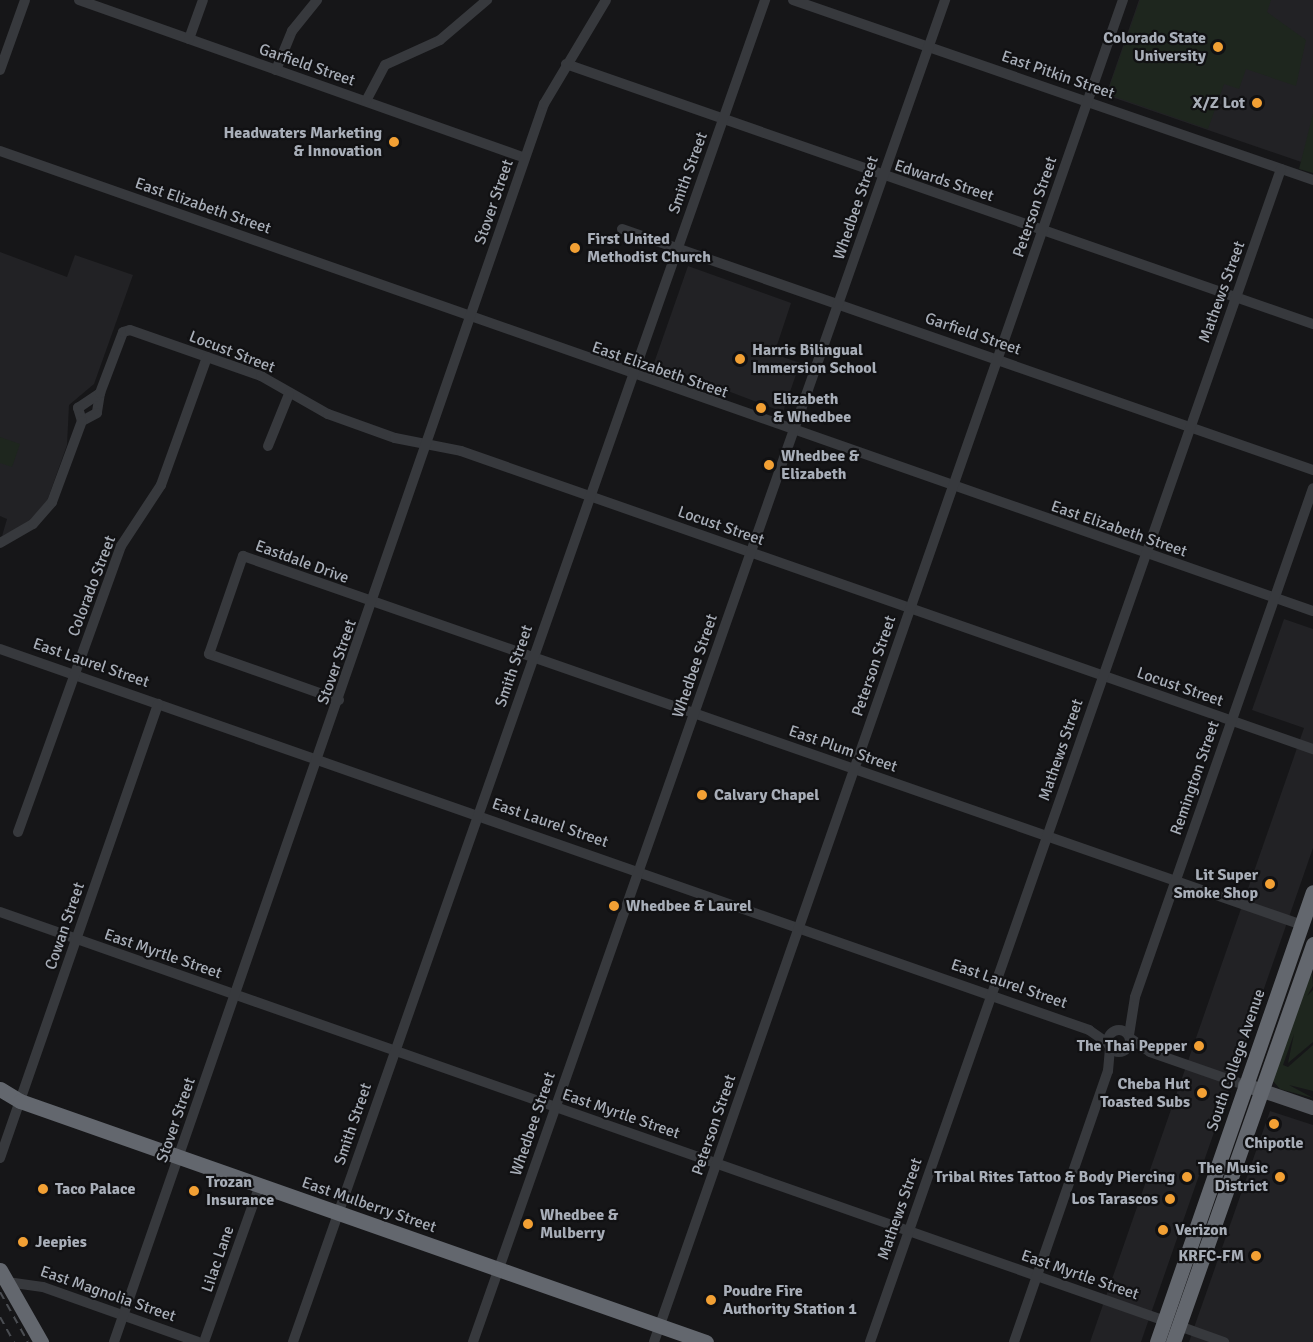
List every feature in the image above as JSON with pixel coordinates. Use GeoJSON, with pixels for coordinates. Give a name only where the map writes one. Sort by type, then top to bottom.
{"type":"FeatureCollection","features":[{"type":"Feature","properties":{"kind":"highway","name":"South College Avenue"},"geometry":{"type":"LineString","coordinates":[[1173,1342],[1172,1324],[1189,1251],[1313,892]]}},
{"type":"Feature","properties":{"kind":"highway"},"geometry":{"type":"LineString","coordinates":[[1302,925],[1310,936],[1311,955]]}},
{"type":"Feature","properties":{"kind":"highway","name":"South College Avenue"},"geometry":{"type":"LineString","coordinates":[[1157,1342],[1172,1324],[1311,955]]}},
{"type":"Feature","properties":{"kind":"highway","name":"East Mulberry Street"},"geometry":{"type":"LineString","coordinates":[[0,1089],[20,1101],[706,1342]]}},
{"type":"Feature","properties":{"kind":"highway","name":"East Mulberry Street"},"geometry":{"type":"LineString","coordinates":[[0,1100],[20,1101]]}},
{"type":"Feature","properties":{"kind":"highway"},"geometry":{"type":"LineString","coordinates":[[3,1276],[41,1342]]}},
{"type":"Feature","properties":{"kind":"highway"},"geometry":{"type":"LineString","coordinates":[[1166,1342],[1172,1324]]}},
{"type":"Feature","properties":{"kind":"main road"},"geometry":{"type":"LineString","coordinates":[[1245,1085],[1313,1108]]}},
{"type":"Feature","properties":{"kind":"street"},"geometry":{"type":"LineString","coordinates":[[0,70],[25,0]]}},
{"type":"Feature","properties":{"kind":"street","name":"Garfield Street"},"geometry":{"type":"LineString","coordinates":[[80,0],[525,158]]}},
{"type":"Feature","properties":{"kind":"street"},"geometry":{"type":"LineString","coordinates":[[189,39],[203,0]]}},
{"type":"Feature","properties":{"kind":"street"},"geometry":{"type":"LineString","coordinates":[[276,70],[292,31],[317,0]]}},
{"type":"Feature","properties":{"kind":"street"},"geometry":{"type":"LineString","coordinates":[[366,101],[386,65],[440,40],[487,0]]}},
{"type":"Feature","properties":{"kind":"street","name":"Stover Street"},"geometry":{"type":"LineString","coordinates":[[114,1342],[374,601],[525,158],[566,64],[606,0]]}},
{"type":"Feature","properties":{"kind":"street","name":"Smith Street"},"geometry":{"type":"LineString","coordinates":[[293,1342],[765,0]]}},
{"type":"Feature","properties":{"kind":"street","name":"East Pitkin Street"},"geometry":{"type":"LineString","coordinates":[[793,0],[1313,180]]}},
{"type":"Feature","properties":{"kind":"street","name":"Whedbee Street"},"geometry":{"type":"LineString","coordinates":[[472,1342],[945,0]]}},
{"type":"Feature","properties":{"kind":"street","name":"Peterson Street"},"geometry":{"type":"LineString","coordinates":[[654,1342],[1123,0]]}},
{"type":"Feature","properties":{"kind":"street","name":"Edwards Street"},"geometry":{"type":"LineString","coordinates":[[566,64],[1313,324]]}},
{"type":"Feature","properties":{"kind":"street","name":"East Elizabeth Street"},"geometry":{"type":"LineString","coordinates":[[0,151],[472,317],[632,376],[1313,611]]}},
{"type":"Feature","properties":{"kind":"street","name":"Mathews Street"},"geometry":{"type":"LineString","coordinates":[[870,1342],[1281,169]]}},
{"type":"Feature","properties":{"kind":"street","name":"Garfield Street"},"geometry":{"type":"LineString","coordinates":[[622,229],[998,358],[1313,470]]}},
{"type":"Feature","properties":{"kind":"street","name":"Locust Street"},"geometry":{"type":"LineString","coordinates":[[100,393],[123,332],[261,376],[289,394],[328,414],[428,445],[461,451],[1313,749]]}},
{"type":"Feature","properties":{"kind":"street","name":"Colorado Street"},"geometry":{"type":"LineString","coordinates":[[18,832],[121,546],[167,471],[207,357]]}},
{"type":"Feature","properties":{"kind":"street"},"geometry":{"type":"LineString","coordinates":[[82,421],[94,418],[100,393]]}},
{"type":"Feature","properties":{"kind":"street"},"geometry":{"type":"LineString","coordinates":[[0,543],[33,524],[52,502],[82,421],[78,408],[100,393]]}},
{"type":"Feature","properties":{"kind":"street"},"geometry":{"type":"LineString","coordinates":[[268,446],[289,394]]}},
{"type":"Feature","properties":{"kind":"street","name":"Remington Street"},"geometry":{"type":"LineString","coordinates":[[1116,1049],[1129,1036],[1130,1011],[1313,488]]}},
{"type":"Feature","properties":{"kind":"street","name":"Eastdale Drive"},"geometry":{"type":"LineString","coordinates":[[339,700],[209,654],[243,556],[374,601]]}},
{"type":"Feature","properties":{"kind":"street","name":"East Plum Street"},"geometry":{"type":"LineString","coordinates":[[374,601],[1302,925]]}},
{"type":"Feature","properties":{"kind":"street","name":"East Laurel Street"},"geometry":{"type":"LineString","coordinates":[[0,649],[1089,1030],[1116,1049]]}},
{"type":"Feature","properties":{"kind":"street","name":"Cowan Street"},"geometry":{"type":"LineString","coordinates":[[0,1158],[158,704]]}},
{"type":"Feature","properties":{"kind":"street","name":"East Myrtle Street"},"geometry":{"type":"LineString","coordinates":[[0,912],[1224,1342]]}},
{"type":"Feature","properties":{"kind":"street","name":"Remington Street"},"geometry":{"type":"LineString","coordinates":[[1116,1049],[1115,1031],[1130,1011]]}},
{"type":"Feature","properties":{"kind":"street","name":"East Laurel Street"},"geometry":{"type":"LineString","coordinates":[[1089,1030],[1115,1031],[1129,1036]]}},
{"type":"Feature","properties":{"kind":"street"},"geometry":{"type":"LineString","coordinates":[[1129,1036],[1150,1052]]}},
{"type":"Feature","properties":{"kind":"street"},"geometry":{"type":"LineString","coordinates":[[1014,1342],[1116,1049],[1150,1052],[1245,1085]]}},
{"type":"Feature","properties":{"kind":"street","name":"Lilac Lane"},"geometry":{"type":"LineString","coordinates":[[204,1342],[260,1185]]}},
{"type":"Feature","properties":{"kind":"street","name":"East Magnolia Street"},"geometry":{"type":"LineString","coordinates":[[3,1276],[21,1280],[198,1342]]}},
{"type":"Feature","properties":{"kind":"shaded area","name":"Colorado State University"},"geometry":{"type":"Polygon","coordinates":[[[1139,0],[1313,0],[1313,166],[1106,95],[1139,0]]]}},
{"type":"Feature","properties":{"kind":"shaded area","name":"Colorado State University"},"geometry":{"type":"Polygon","coordinates":[[[1140,0],[1271,0],[1267,12],[1306,40],[1296,86],[1246,69],[1239,89],[1224,84],[1208,129],[1107,94],[1140,0]]]}},
{"type":"Feature","properties":{"kind":"shaded area"},"geometry":{"type":"Polygon","coordinates":[[[1313,114],[1313,173],[1299,169],[1313,114]]]}},
{"type":"Feature","properties":{"kind":"shaded area"},"geometry":{"type":"Polygon","coordinates":[[[0,252],[67,277],[75,255],[133,275],[94,384],[69,405],[67,445],[47,501],[28,523],[2,536],[7,519],[0,516],[0,252]]]}},
{"type":"Feature","properties":{"kind":"shaded area"},"geometry":{"type":"Polygon","coordinates":[[[688,266],[791,303],[774,354],[800,363],[783,412],[654,363],[688,266]]]}},
{"type":"Feature","properties":{"kind":"shaded area"},"geometry":{"type":"Polygon","coordinates":[[[0,437],[20,444],[12,467],[0,463],[0,437]]]}},
{"type":"Feature","properties":{"kind":"shaded area"},"geometry":{"type":"Polygon","coordinates":[[[1284,619],[1313,629],[1313,848],[1141,1342],[1090,1342],[1304,728],[1252,710],[1284,619]]]}},
{"type":"Feature","properties":{"kind":"shaded area"},"geometry":{"type":"Polygon","coordinates":[[[1311,966],[1313,986],[1307,996],[1313,990],[1313,1042],[1288,1063],[1294,1034],[1283,1065],[1288,1067],[1313,1045],[1313,1091],[1289,1085],[1313,1098],[1280,1089],[1272,1080],[1311,966]]]}},
{"type":"Feature","properties":{"kind":"shaded area"},"geometry":{"type":"Polygon","coordinates":[[[1270,1111],[1313,1125],[1313,1342],[1189,1342],[1270,1111]]]}},
{"type":"Feature","properties":{"kind":"railway"},"geometry":{"type":"LineString","coordinates":[[0,1292],[28,1342]]}},
{"type":"Feature","properties":{"kind":"railway"},"geometry":{"type":"LineString","coordinates":[[0,1317],[14,1342]]}},
{"type":"Feature","properties":{"kind":"place","name":"Colorado State University"},"geometry":{"type":"Point","coordinates":[1218,47]}},
{"type":"Feature","properties":{"kind":"place","name":"X/Z Lot"},"geometry":{"type":"Point","coordinates":[1257,103]}},
{"type":"Feature","properties":{"kind":"place","name":"Headwaters Marketing & Innovation"},"geometry":{"type":"Point","coordinates":[394,142]}},
{"type":"Feature","properties":{"kind":"place","name":"First United Methodist Church"},"geometry":{"type":"Point","coordinates":[575,248]}},
{"type":"Feature","properties":{"kind":"place","name":"Harris Bilingual Immersion School"},"geometry":{"type":"Point","coordinates":[740,359]}},
{"type":"Feature","properties":{"kind":"place","name":"Elizabeth & Whedbee"},"geometry":{"type":"Point","coordinates":[761,408]}},
{"type":"Feature","properties":{"kind":"place","name":"Whedbee & Elizabeth"},"geometry":{"type":"Point","coordinates":[769,465]}},
{"type":"Feature","properties":{"kind":"place","name":"Calvary Chapel"},"geometry":{"type":"Point","coordinates":[702,795]}},
{"type":"Feature","properties":{"kind":"place","name":"Lit Super Smoke Shop"},"geometry":{"type":"Point","coordinates":[1270,884]}},
{"type":"Feature","properties":{"kind":"place","name":"Whedbee & Laurel"},"geometry":{"type":"Point","coordinates":[614,906]}},
{"type":"Feature","properties":{"kind":"place","name":"The Thai Pepper"},"geometry":{"type":"Point","coordinates":[1199,1046]}},
{"type":"Feature","properties":{"kind":"place","name":"Cheba Hut Toasted Subs"},"geometry":{"type":"Point","coordinates":[1202,1093]}},
{"type":"Feature","properties":{"kind":"place","name":"Chipotle"},"geometry":{"type":"Point","coordinates":[1274,1124]}},
{"type":"Feature","properties":{"kind":"place","name":"Tribal Rites Tattoo & Body Piercing"},"geometry":{"type":"Point","coordinates":[1187,1177]}},
{"type":"Feature","properties":{"kind":"place","name":"The Music District"},"geometry":{"type":"Point","coordinates":[1280,1177]}},
{"type":"Feature","properties":{"kind":"place","name":"Taco Palace"},"geometry":{"type":"Point","coordinates":[43,1189]}},
{"type":"Feature","properties":{"kind":"place","name":"Trozan Insurance"},"geometry":{"type":"Point","coordinates":[194,1191]}},
{"type":"Feature","properties":{"kind":"place","name":"Los Tarascos"},"geometry":{"type":"Point","coordinates":[1170,1199]}},
{"type":"Feature","properties":{"kind":"place","name":"Whedbee & Mulberry"},"geometry":{"type":"Point","coordinates":[528,1224]}},
{"type":"Feature","properties":{"kind":"place","name":"Verizon"},"geometry":{"type":"Point","coordinates":[1163,1230]}},
{"type":"Feature","properties":{"kind":"place","name":"Jeepies"},"geometry":{"type":"Point","coordinates":[23,1242]}},
{"type":"Feature","properties":{"kind":"place","name":"KRFC-FM"},"geometry":{"type":"Point","coordinates":[1256,1256]}},
{"type":"Feature","properties":{"kind":"place","name":"Poudre Fire Authority Station 1"},"geometry":{"type":"Point","coordinates":[711,1300]}}]}
